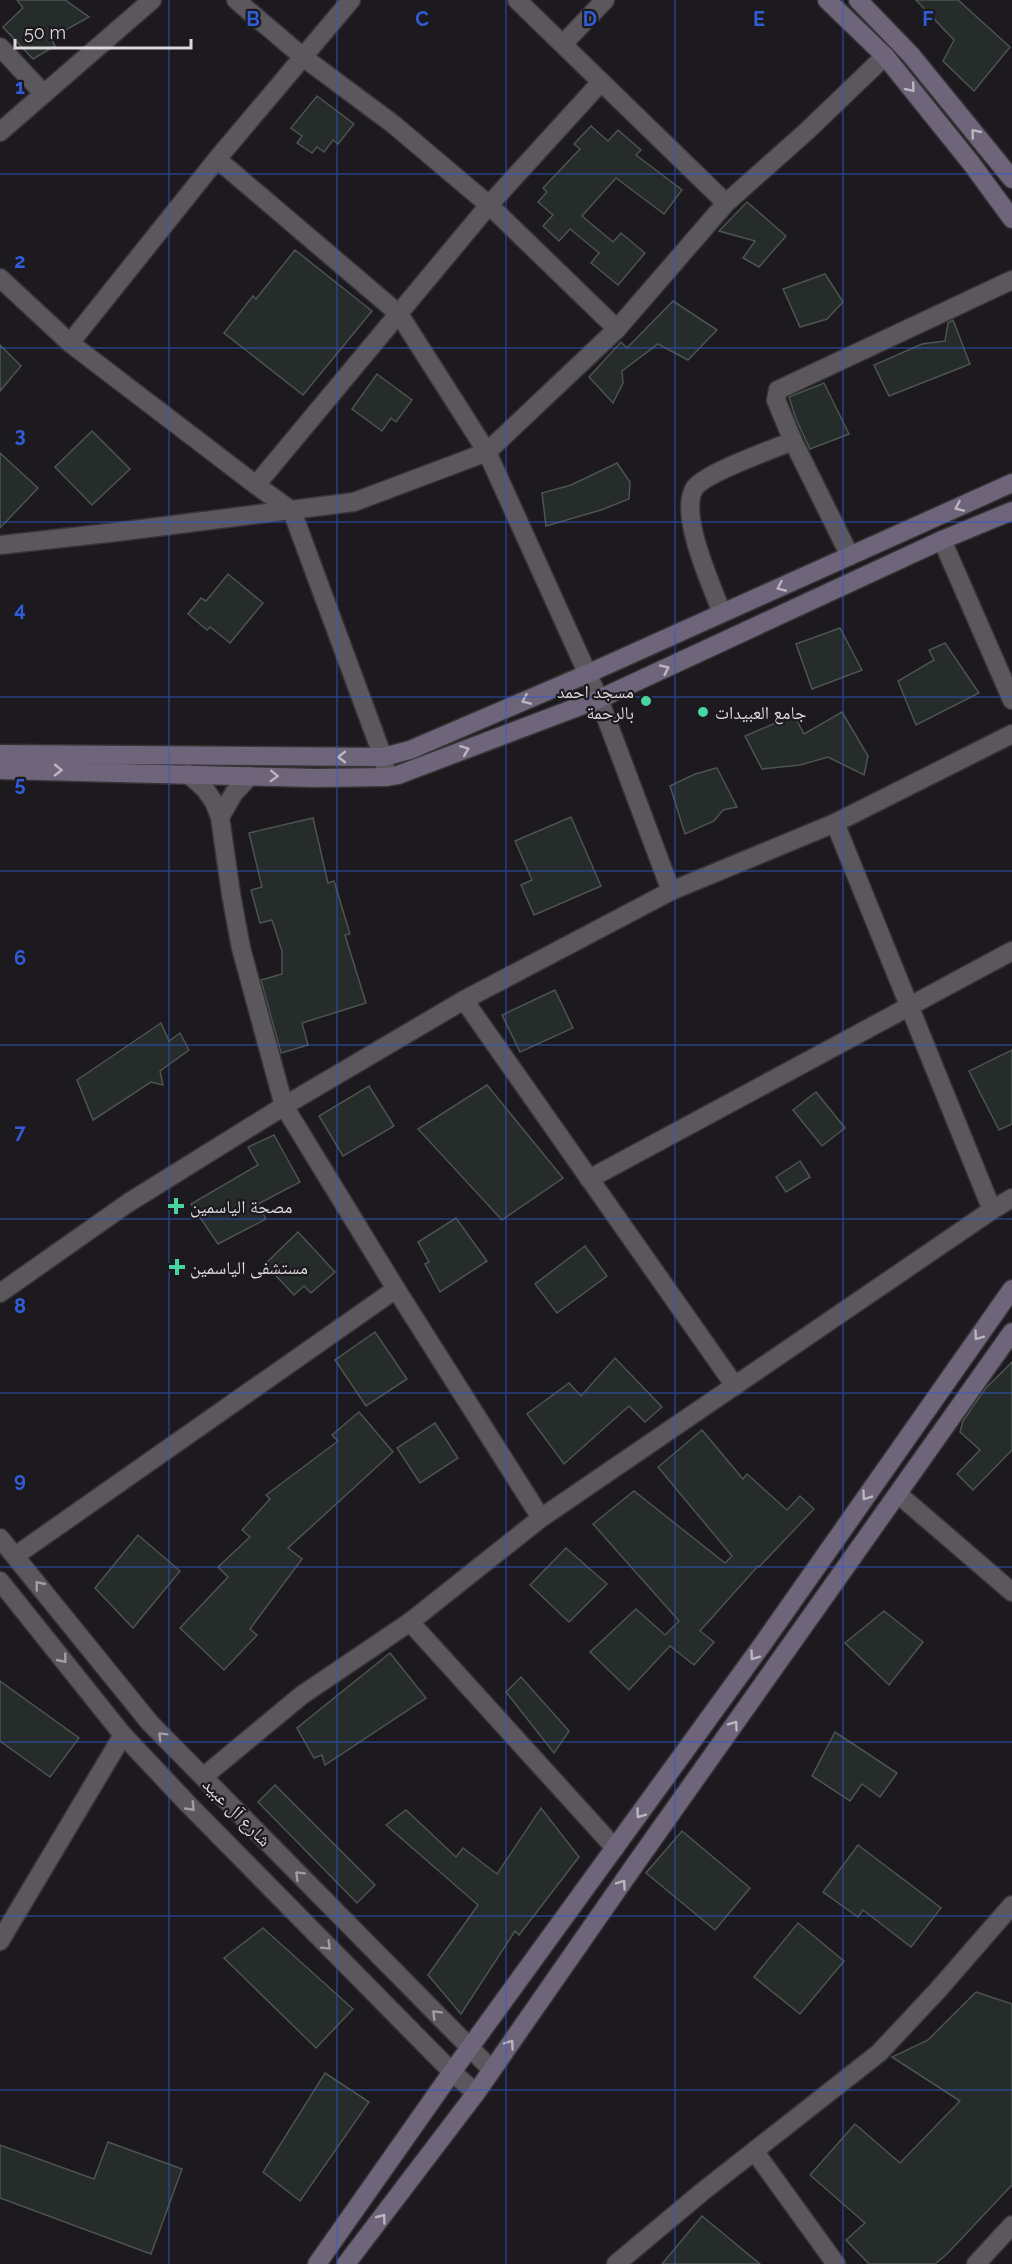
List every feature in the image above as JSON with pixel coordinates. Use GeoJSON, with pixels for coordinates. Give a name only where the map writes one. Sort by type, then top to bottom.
{"type":"FeatureCollection","features":[{"type":"Feature","properties":{"kind":"street"},"geometry":{"type":"LineString","coordinates":[[0,132],[152,0]]}},
{"type":"Feature","properties":{"kind":"street"},"geometry":{"type":"LineString","coordinates":[[236,0],[303,57],[393,124],[489,206],[617,329]]}},
{"type":"Feature","properties":{"kind":"street"},"geometry":{"type":"LineString","coordinates":[[70,343],[217,159],[351,0]]}},
{"type":"Feature","properties":{"kind":"street"},"geometry":{"type":"LineString","coordinates":[[517,0],[726,204]]}},
{"type":"Feature","properties":{"kind":"street"},"geometry":{"type":"LineString","coordinates":[[563,45],[605,0]]}},
{"type":"Feature","properties":{"kind":"street"},"geometry":{"type":"LineString","coordinates":[[827,0],[885,56],[971,163],[1012,219]]}},
{"type":"Feature","properties":{"kind":"street"},"geometry":{"type":"LineString","coordinates":[[858,0],[910,55],[1012,179]]}},
{"type":"Feature","properties":{"kind":"street"},"geometry":{"type":"LineString","coordinates":[[0,47],[44,94]]}},
{"type":"Feature","properties":{"kind":"street"},"geometry":{"type":"LineString","coordinates":[[0,545],[354,502],[487,452],[617,329],[726,204],[885,56]]}},
{"type":"Feature","properties":{"kind":"street"},"geometry":{"type":"LineString","coordinates":[[256,485],[489,206],[602,82]]}},
{"type":"Feature","properties":{"kind":"street"},"geometry":{"type":"LineString","coordinates":[[217,159],[399,314],[487,452],[599,699],[671,891]]}},
{"type":"Feature","properties":{"kind":"street"},"geometry":{"type":"LineString","coordinates":[[0,278],[70,343],[292,511],[383,756],[387,777]]}},
{"type":"Feature","properties":{"kind":"street"},"geometry":{"type":"LineString","coordinates":[[850,556],[793,441],[776,400],[778,390],[1012,280]]}},
{"type":"Feature","properties":{"kind":"street"},"geometry":{"type":"LineString","coordinates":[[722,613],[691,524],[690,502],[694,488],[708,477],[793,441]]}},
{"type":"Feature","properties":{"kind":"street"},"geometry":{"type":"LineString","coordinates":[[0,754],[383,756],[410,750],[587,674],[1012,483]]}},
{"type":"Feature","properties":{"kind":"street"},"geometry":{"type":"LineString","coordinates":[[0,770],[315,778],[387,777],[415,769],[599,699],[942,540],[1012,511]]}},
{"type":"Feature","properties":{"kind":"street"},"geometry":{"type":"LineString","coordinates":[[942,540],[1012,700]]}},
{"type":"Feature","properties":{"kind":"street"},"geometry":{"type":"LineString","coordinates":[[0,1293],[128,1203],[285,1106],[464,1000],[671,891],[835,823],[1012,734]]}},
{"type":"Feature","properties":{"kind":"street"},"geometry":{"type":"LineString","coordinates":[[189,774],[214,801],[220,817],[241,948],[285,1106],[396,1289],[541,1518]]}},
{"type":"Feature","properties":{"kind":"street"},"geometry":{"type":"LineString","coordinates":[[220,817],[234,793],[250,776]]}},
{"type":"Feature","properties":{"kind":"street"},"geometry":{"type":"LineString","coordinates":[[835,823],[992,1210]]}},
{"type":"Feature","properties":{"kind":"street"},"geometry":{"type":"LineString","coordinates":[[589,1179],[1012,951]]}},
{"type":"Feature","properties":{"kind":"street"},"geometry":{"type":"LineString","coordinates":[[464,1000],[735,1386]]}},
{"type":"Feature","properties":{"kind":"street"},"geometry":{"type":"LineString","coordinates":[[203,1777],[302,1695],[410,1622],[541,1518],[1012,1198]]}},
{"type":"Feature","properties":{"kind":"street"},"geometry":{"type":"LineString","coordinates":[[317,2264],[452,2072],[755,1655],[1012,1288]]}},
{"type":"Feature","properties":{"kind":"street"},"geometry":{"type":"LineString","coordinates":[[15,1556],[396,1289]]}},
{"type":"Feature","properties":{"kind":"street"},"geometry":{"type":"LineString","coordinates":[[346,2264],[476,2093],[1012,1332]]}},
{"type":"Feature","properties":{"kind":"street"},"geometry":{"type":"LineString","coordinates":[[898,1494],[1012,1592]]}},
{"type":"Feature","properties":{"kind":"street","name":"شارع آل عبيد"},"geometry":{"type":"LineString","coordinates":[[0,1538],[150,1723],[492,2070]]}},
{"type":"Feature","properties":{"kind":"street","name":"شارع آل عبيد"},"geometry":{"type":"LineString","coordinates":[[0,1581],[123,1735],[452,2072],[476,2093]]}},
{"type":"Feature","properties":{"kind":"street"},"geometry":{"type":"LineString","coordinates":[[410,1622],[615,1848]]}},
{"type":"Feature","properties":{"kind":"street"},"geometry":{"type":"LineString","coordinates":[[0,1941],[123,1735]]}},
{"type":"Feature","properties":{"kind":"street"},"geometry":{"type":"LineString","coordinates":[[616,2264],[702,2192],[879,2053],[1012,1905]]}},
{"type":"Feature","properties":{"kind":"street"},"geometry":{"type":"LineString","coordinates":[[755,2152],[836,2264]]}},
{"type":"Feature","properties":{"kind":"street"},"geometry":{"type":"LineString","coordinates":[[975,2264],[1012,2225]]}},
{"type":"Feature","properties":{"kind":"building"},"geometry":{"type":"Polygon","coordinates":[[[17,0],[65,0],[89,17],[51,38],[55,46],[33,59],[3,27],[23,8],[17,0]]]}},
{"type":"Feature","properties":{"kind":"building"},"geometry":{"type":"Polygon","coordinates":[[[916,0],[958,0],[1010,47],[974,91],[943,61],[954,40],[916,0]]]}},
{"type":"Feature","properties":{"kind":"building"},"geometry":{"type":"Polygon","coordinates":[[[317,96],[354,124],[338,144],[333,140],[324,152],[317,147],[312,153],[297,143],[302,136],[291,128],[317,96]]]}},
{"type":"Feature","properties":{"kind":"building"},"geometry":{"type":"Polygon","coordinates":[[[591,126],[608,141],[618,130],[641,150],[636,155],[682,190],[664,214],[616,178],[582,216],[613,242],[621,233],[645,253],[618,285],[591,263],[599,253],[570,229],[559,241],[543,226],[553,215],[538,202],[547,192],[543,188],[580,149],[574,144],[591,126]]]}},
{"type":"Feature","properties":{"kind":"building"},"geometry":{"type":"Polygon","coordinates":[[[747,202],[786,236],[759,267],[743,258],[755,241],[719,231],[747,202]]]}},
{"type":"Feature","properties":{"kind":"building"},"geometry":{"type":"Polygon","coordinates":[[[295,250],[372,311],[303,395],[224,333],[253,296],[256,299],[295,250]]]}},
{"type":"Feature","properties":{"kind":"building"},"geometry":{"type":"Polygon","coordinates":[[[825,274],[843,302],[827,319],[800,327],[783,289],[825,274]]]}},
{"type":"Feature","properties":{"kind":"building"},"geometry":{"type":"Polygon","coordinates":[[[673,301],[717,330],[688,360],[658,344],[622,371],[623,383],[613,403],[589,377],[621,342],[627,348],[673,301]]]}},
{"type":"Feature","properties":{"kind":"building"},"geometry":{"type":"Polygon","coordinates":[[[953,320],[970,364],[889,396],[874,365],[922,344],[945,341],[948,323],[953,320]]]}},
{"type":"Feature","properties":{"kind":"building"},"geometry":{"type":"Polygon","coordinates":[[[0,345],[21,366],[0,391],[0,345]]]}},
{"type":"Feature","properties":{"kind":"building"},"geometry":{"type":"Polygon","coordinates":[[[377,374],[412,400],[396,422],[391,418],[382,431],[352,409],[377,374]]]}},
{"type":"Feature","properties":{"kind":"building"},"geometry":{"type":"Polygon","coordinates":[[[824,383],[849,434],[810,449],[789,397],[824,383]]]}},
{"type":"Feature","properties":{"kind":"building"},"geometry":{"type":"Polygon","coordinates":[[[92,431],[130,469],[92,505],[55,467],[92,431]]]}},
{"type":"Feature","properties":{"kind":"building"},"geometry":{"type":"Polygon","coordinates":[[[0,453],[38,488],[0,528],[0,453]]]}},
{"type":"Feature","properties":{"kind":"building"},"geometry":{"type":"Polygon","coordinates":[[[617,463],[630,482],[629,499],[546,526],[542,493],[571,485],[617,463]]]}},
{"type":"Feature","properties":{"kind":"building"},"geometry":{"type":"Polygon","coordinates":[[[228,574],[263,603],[230,643],[210,627],[207,630],[188,614],[201,598],[206,601],[228,574]]]}},
{"type":"Feature","properties":{"kind":"building"},"geometry":{"type":"Polygon","coordinates":[[[840,628],[862,670],[812,689],[796,644],[840,628]]]}},
{"type":"Feature","properties":{"kind":"building"},"geometry":{"type":"Polygon","coordinates":[[[945,643],[979,693],[916,725],[898,681],[934,660],[929,650],[945,643]]]}},
{"type":"Feature","properties":{"kind":"building"},"geometry":{"type":"Polygon","coordinates":[[[842,712],[868,756],[864,775],[828,757],[800,765],[762,769],[745,736],[794,715],[804,734],[842,712]]]}},
{"type":"Feature","properties":{"kind":"building"},"geometry":{"type":"Polygon","coordinates":[[[717,768],[737,807],[723,810],[714,821],[685,834],[670,786],[695,774],[717,768]]]}},
{"type":"Feature","properties":{"kind":"building"},"geometry":{"type":"Polygon","coordinates":[[[571,817],[601,886],[534,915],[521,885],[532,880],[515,841],[571,817]]]}},
{"type":"Feature","properties":{"kind":"building"},"geometry":{"type":"Polygon","coordinates":[[[313,818],[328,883],[334,881],[350,934],[345,935],[366,1003],[302,1023],[308,1045],[281,1053],[261,980],[282,974],[282,951],[272,920],[260,923],[251,890],[262,887],[249,833],[313,818]]]}},
{"type":"Feature","properties":{"kind":"building"},"geometry":{"type":"Polygon","coordinates":[[[555,990],[573,1028],[520,1052],[502,1015],[555,990]]]}},
{"type":"Feature","properties":{"kind":"building"},"geometry":{"type":"Polygon","coordinates":[[[161,1023],[169,1041],[180,1033],[189,1050],[160,1071],[163,1085],[151,1082],[93,1120],[77,1080],[161,1023]]]}},
{"type":"Feature","properties":{"kind":"building"},"geometry":{"type":"Polygon","coordinates":[[[1012,1050],[1012,1124],[999,1130],[969,1071],[1012,1050]]]}},
{"type":"Feature","properties":{"kind":"building"},"geometry":{"type":"Polygon","coordinates":[[[487,1085],[563,1178],[502,1220],[418,1129],[487,1085]]]}},
{"type":"Feature","properties":{"kind":"building"},"geometry":{"type":"Polygon","coordinates":[[[369,1086],[394,1126],[343,1156],[319,1116],[369,1086]]]}},
{"type":"Feature","properties":{"kind":"building"},"geometry":{"type":"Polygon","coordinates":[[[816,1092],[845,1128],[822,1146],[793,1110],[816,1092]]]}},
{"type":"Feature","properties":{"kind":"building"},"geometry":{"type":"Polygon","coordinates":[[[274,1135],[300,1182],[258,1204],[266,1219],[218,1244],[191,1204],[258,1165],[248,1147],[274,1135]]]}},
{"type":"Feature","properties":{"kind":"building"},"geometry":{"type":"Polygon","coordinates":[[[800,1161],[810,1177],[786,1192],[776,1177],[800,1161]]]}},
{"type":"Feature","properties":{"kind":"building"},"geometry":{"type":"Polygon","coordinates":[[[456,1218],[487,1261],[440,1292],[425,1264],[429,1262],[418,1242],[456,1218]]]}},
{"type":"Feature","properties":{"kind":"building"},"geometry":{"type":"Polygon","coordinates":[[[298,1232],[335,1272],[311,1293],[304,1286],[294,1295],[265,1264],[298,1232]]]}},
{"type":"Feature","properties":{"kind":"building"},"geometry":{"type":"Polygon","coordinates":[[[585,1246],[607,1276],[557,1313],[535,1284],[585,1246]]]}},
{"type":"Feature","properties":{"kind":"building"},"geometry":{"type":"Polygon","coordinates":[[[375,1332],[407,1379],[366,1406],[335,1360],[375,1332]]]}},
{"type":"Feature","properties":{"kind":"building"},"geometry":{"type":"Polygon","coordinates":[[[615,1358],[662,1407],[645,1422],[629,1406],[564,1464],[527,1414],[569,1383],[581,1396],[615,1358]]]}},
{"type":"Feature","properties":{"kind":"building"},"geometry":{"type":"Polygon","coordinates":[[[1012,1362],[1012,1450],[973,1490],[957,1474],[980,1450],[960,1432],[963,1421],[985,1389],[1012,1362]]]}},
{"type":"Feature","properties":{"kind":"building"},"geometry":{"type":"Polygon","coordinates":[[[359,1412],[393,1452],[288,1548],[302,1559],[250,1629],[257,1635],[224,1670],[180,1628],[228,1577],[218,1567],[250,1537],[242,1530],[270,1499],[266,1495],[338,1441],[332,1435],[359,1412]]]}},
{"type":"Feature","properties":{"kind":"building"},"geometry":{"type":"Polygon","coordinates":[[[435,1423],[458,1458],[420,1483],[397,1448],[435,1423]]]}},
{"type":"Feature","properties":{"kind":"building"},"geometry":{"type":"Polygon","coordinates":[[[702,1430],[743,1479],[747,1474],[787,1510],[800,1496],[814,1509],[758,1566],[700,1631],[714,1642],[694,1665],[670,1646],[629,1690],[590,1652],[636,1609],[665,1635],[679,1621],[593,1524],[634,1491],[725,1563],[732,1556],[658,1467],[702,1430]]]}},
{"type":"Feature","properties":{"kind":"building"},"geometry":{"type":"Polygon","coordinates":[[[138,1535],[180,1571],[133,1628],[95,1588],[138,1535]]]}},
{"type":"Feature","properties":{"kind":"building"},"geometry":{"type":"Polygon","coordinates":[[[566,1548],[607,1584],[569,1622],[530,1585],[566,1548]]]}},
{"type":"Feature","properties":{"kind":"building"},"geometry":{"type":"Polygon","coordinates":[[[884,1611],[923,1642],[889,1685],[845,1643],[884,1611]]]}},
{"type":"Feature","properties":{"kind":"building"},"geometry":{"type":"Polygon","coordinates":[[[390,1653],[426,1698],[325,1765],[322,1755],[314,1758],[297,1728],[390,1653]]]}},
{"type":"Feature","properties":{"kind":"building"},"geometry":{"type":"Polygon","coordinates":[[[521,1677],[569,1731],[554,1753],[506,1692],[521,1677]]]}},
{"type":"Feature","properties":{"kind":"building"},"geometry":{"type":"Polygon","coordinates":[[[0,1681],[79,1738],[50,1777],[0,1741],[0,1681]]]}},
{"type":"Feature","properties":{"kind":"building"},"geometry":{"type":"Polygon","coordinates":[[[835,1732],[897,1773],[880,1797],[862,1784],[850,1801],[812,1776],[835,1732]]]}},
{"type":"Feature","properties":{"kind":"building"},"geometry":{"type":"Polygon","coordinates":[[[275,1785],[375,1885],[357,1903],[258,1802],[275,1785]]]}},
{"type":"Feature","properties":{"kind":"building"},"geometry":{"type":"Polygon","coordinates":[[[541,1808],[579,1857],[519,1935],[515,1931],[461,2014],[428,1975],[478,1905],[386,1825],[406,1810],[456,1857],[463,1848],[497,1874],[541,1808]]]}},
{"type":"Feature","properties":{"kind":"building"},"geometry":{"type":"Polygon","coordinates":[[[682,1831],[750,1888],[715,1930],[646,1873],[682,1831]]]}},
{"type":"Feature","properties":{"kind":"building"},"geometry":{"type":"Polygon","coordinates":[[[858,1845],[941,1908],[911,1947],[863,1910],[858,1917],[823,1892],[858,1845]]]}},
{"type":"Feature","properties":{"kind":"building"},"geometry":{"type":"Polygon","coordinates":[[[798,1923],[844,1961],[800,2014],[754,1977],[798,1923]]]}},
{"type":"Feature","properties":{"kind":"building"},"geometry":{"type":"Polygon","coordinates":[[[263,1928],[353,2009],[316,2048],[224,1958],[263,1928]]]}},
{"type":"Feature","properties":{"kind":"building"},"geometry":{"type":"Polygon","coordinates":[[[976,1992],[1012,2004],[1012,2185],[935,2264],[869,2264],[846,2240],[865,2223],[810,2175],[855,2124],[900,2163],[960,2101],[892,2057],[928,2040],[976,1992]]]}},
{"type":"Feature","properties":{"kind":"building"},"geometry":{"type":"Polygon","coordinates":[[[325,2073],[369,2102],[300,2201],[263,2172],[325,2073]]]}},
{"type":"Feature","properties":{"kind":"building"},"geometry":{"type":"Polygon","coordinates":[[[108,2142],[182,2169],[151,2254],[0,2198],[0,2145],[94,2179],[108,2142]]]}},
{"type":"Feature","properties":{"kind":"building"},"geometry":{"type":"Polygon","coordinates":[[[702,2216],[760,2264],[662,2264],[702,2216]]]}},
{"type":"Feature","properties":{"kind":"place","name":"مسجد احمد بالرحمة"},"geometry":{"type":"Point","coordinates":[646,701]}},
{"type":"Feature","properties":{"kind":"place","name":"جامع العبيدات"},"geometry":{"type":"Point","coordinates":[703,712]}},
{"type":"Feature","properties":{"kind":"place","name":"مصحة الياسمين"},"geometry":{"type":"Point","coordinates":[176,1206]}},
{"type":"Feature","properties":{"kind":"place","name":"مستشفى الياسمين"},"geometry":{"type":"Point","coordinates":[177,1267]}}]}
